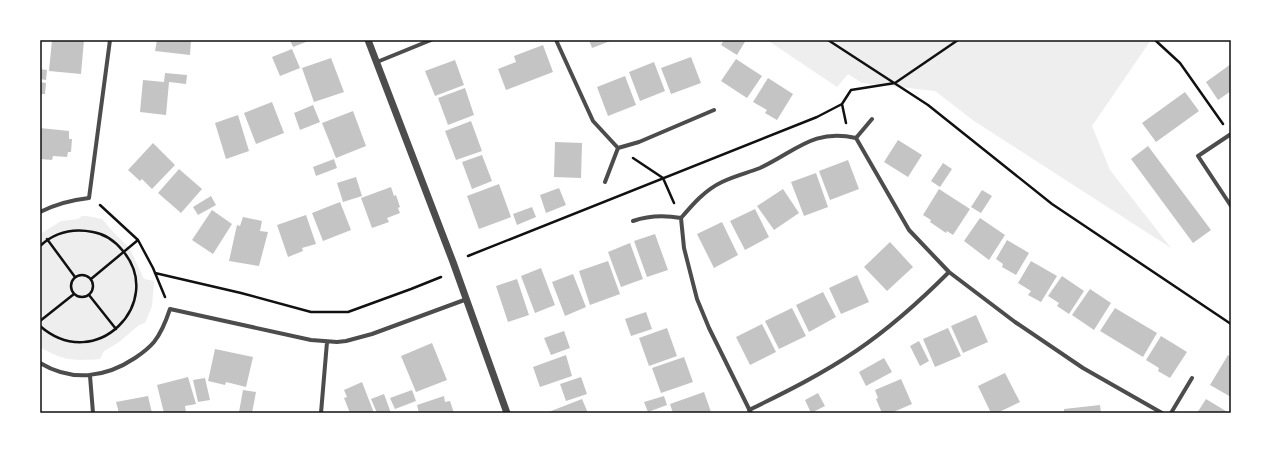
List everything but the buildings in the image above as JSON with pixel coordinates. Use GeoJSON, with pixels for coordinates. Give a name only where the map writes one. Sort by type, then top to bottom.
{"type":"FeatureCollection","features":[{"type":"Feature","properties":{"kind":"street"},"geometry":{"type":"LineString","coordinates":[[40,212],[54,205],[72,200],[89,198],[110,40]]}},
{"type":"Feature","properties":{"kind":"street"},"geometry":{"type":"LineString","coordinates":[[368,40],[467,299],[507,413]]}},
{"type":"Feature","properties":{"kind":"street"},"geometry":{"type":"LineString","coordinates":[[377,62],[431,40]]}},
{"type":"Feature","properties":{"kind":"street"},"geometry":{"type":"LineString","coordinates":[[556,40],[593,121],[618,148]]}},
{"type":"Feature","properties":{"kind":"street"},"geometry":{"type":"LineString","coordinates":[[618,148],[639,142],[714,110]]}},
{"type":"Feature","properties":{"kind":"street"},"geometry":{"type":"LineString","coordinates":[[856,138],[872,119]]}},
{"type":"Feature","properties":{"kind":"street"},"geometry":{"type":"LineString","coordinates":[[1230,134],[1198,156],[1231,206]]}},
{"type":"Feature","properties":{"kind":"street"},"geometry":{"type":"LineString","coordinates":[[949,272],[894,323],[856,351],[816,376],[750,412],[709,328],[697,298],[684,248],[681,218],[702,196],[722,182],[760,168],[810,140],[822,136],[848,136],[856,138],[909,230],[949,272],[1016,322],[1083,368],[1162,413]]}},
{"type":"Feature","properties":{"kind":"street"},"geometry":{"type":"LineString","coordinates":[[605,182],[618,148]]}},
{"type":"Feature","properties":{"kind":"street"},"geometry":{"type":"LineString","coordinates":[[633,221],[658,215],[681,218]]}},
{"type":"Feature","properties":{"kind":"street"},"geometry":{"type":"LineString","coordinates":[[40,363],[48,368],[66,374],[90,376],[108,372],[124,365],[140,355],[154,343],[164,327],[170,309],[311,340],[327,342],[346,341],[372,334],[467,299]]}},
{"type":"Feature","properties":{"kind":"street"},"geometry":{"type":"LineString","coordinates":[[321,413],[327,342]]}},
{"type":"Feature","properties":{"kind":"street"},"geometry":{"type":"LineString","coordinates":[[90,376],[94,413]]}},
{"type":"Feature","properties":{"kind":"street"},"geometry":{"type":"LineString","coordinates":[[1171,413],[1192,378]]}},
{"type":"Feature","properties":{"kind":"path"},"geometry":{"type":"LineString","coordinates":[[828,40],[928,105],[1052,204],[1231,324]]}},
{"type":"Feature","properties":{"kind":"path"},"geometry":{"type":"LineString","coordinates":[[453,262],[817,117],[842,104],[851,90],[895,83],[958,40]]}},
{"type":"Feature","properties":{"kind":"path"},"geometry":{"type":"LineString","coordinates":[[1155,40],[1180,63],[1230,134]]}},
{"type":"Feature","properties":{"kind":"path"},"geometry":{"type":"LineString","coordinates":[[842,104],[848,136]]}},
{"type":"Feature","properties":{"kind":"path"},"geometry":{"type":"LineString","coordinates":[[618,148],[663,178],[681,218]]}},
{"type":"Feature","properties":{"kind":"path"},"geometry":{"type":"LineString","coordinates":[[89,198],[108,211],[138,240],[155,273],[170,309]]}},
{"type":"Feature","properties":{"kind":"path"},"geometry":{"type":"LineString","coordinates":[[40,246],[47,239],[64,232],[82,230],[100,233],[116,243],[124,252],[128,257],[135,275],[135,294],[130,312],[116,329],[104,337],[86,342],[67,341],[50,334],[40,326]]}},
{"type":"Feature","properties":{"kind":"path"},"geometry":{"type":"LineString","coordinates":[[47,239],[75,277]]}},
{"type":"Feature","properties":{"kind":"path"},"geometry":{"type":"LineString","coordinates":[[91,279],[138,240]]}},
{"type":"Feature","properties":{"kind":"path"},"geometry":{"type":"LineString","coordinates":[[155,273],[241,293],[311,312],[348,312],[411,289],[456,270]]}},
{"type":"Feature","properties":{"kind":"path"},"geometry":{"type":"LineString","coordinates":[[83,274],[91,279],[93,288],[89,295],[80,297],[74,294],[71,283],[75,277],[83,274]]}},
{"type":"Feature","properties":{"kind":"path"},"geometry":{"type":"LineString","coordinates":[[40,321],[74,294]]}},
{"type":"Feature","properties":{"kind":"path"},"geometry":{"type":"LineString","coordinates":[[89,295],[116,329]]}},
{"type":"Feature","properties":{"kind":"shaded area"},"geometry":{"type":"Polygon","coordinates":[[[767,40],[1151,40],[1092,126],[1110,170],[1171,248],[974,121],[935,91],[862,83],[848,74],[837,87],[767,40]]]}},
{"type":"Feature","properties":{"kind":"shaded area"},"geometry":{"type":"Polygon","coordinates":[[[82,216],[102,219],[129,247],[144,279],[154,281],[152,306],[145,323],[139,325],[119,342],[104,351],[100,359],[69,359],[55,355],[40,347],[40,233],[61,221],[78,219],[82,216]]]}}]}
